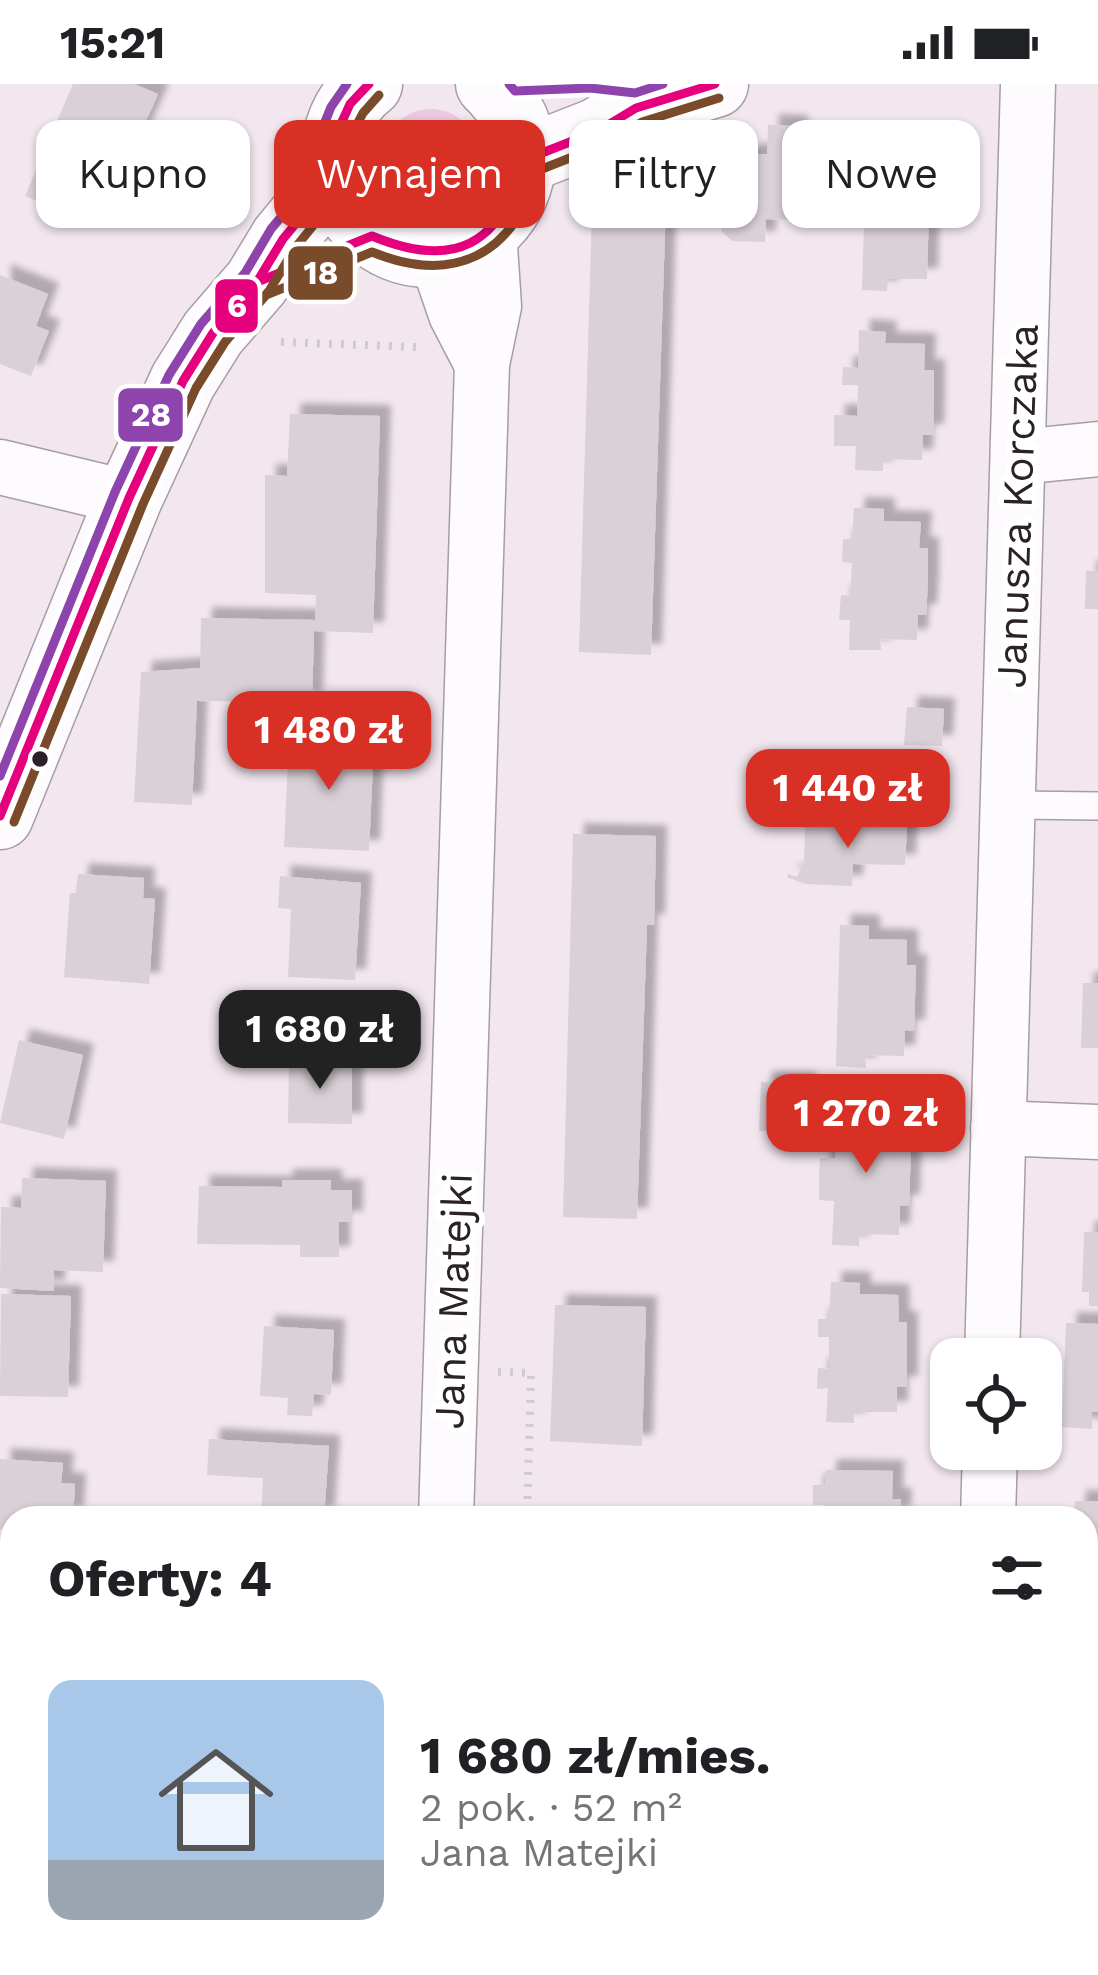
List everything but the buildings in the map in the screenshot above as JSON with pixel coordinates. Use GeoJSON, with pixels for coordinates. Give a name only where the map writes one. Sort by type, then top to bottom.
{"type":"FeatureCollection","features":[{"type":"Feature","properties":{"kind":"street"},"geometry":{"type":"LineString","coordinates":[[341,120],[369,84]]}},
{"type":"Feature","properties":{"kind":"street"},"geometry":{"type":"LineString","coordinates":[[365,228],[392,246],[413,252],[462,242],[507,211],[519,187],[507,117],[598,131],[636,108],[716,84]]}},
{"type":"Feature","properties":{"kind":"street","name":"Janusza Korczaka"},"geometry":{"type":"LineString","coordinates":[[993,1338],[1028,84]]}},
{"type":"Feature","properties":{"kind":"street"},"geometry":{"type":"LineString","coordinates":[[268,312],[283,239],[292,228]]}},
{"type":"Feature","properties":{"kind":"street"},"geometry":{"type":"LineString","coordinates":[[0,817],[129,498],[183,381],[213,333],[268,312],[372,236]]}},
{"type":"Feature","properties":{"kind":"street","name":"Jana Matejki"},"geometry":{"type":"LineString","coordinates":[[446,1506],[456,314],[462,242]]}},
{"type":"Feature","properties":{"kind":"street"},"geometry":{"type":"LineString","coordinates":[[1019,457],[1098,449]]}},
{"type":"Feature","properties":{"kind":"street"},"geometry":{"type":"LineString","coordinates":[[0,467],[129,498]]}},
{"type":"Feature","properties":{"kind":"street"},"geometry":{"type":"LineString","coordinates":[[998,1128],[1098,1132]]}},
{"type":"Feature","properties":{"kind":"street"},"geometry":{"type":"LineString","coordinates":[[988,1506],[989,1470]]}},
{"type":"Feature","properties":{"kind":"lane"},"geometry":{"type":"LineString","coordinates":[[1008,805],[1098,806]]}},
{"type":"Feature","properties":{"kind":"path"},"geometry":{"type":"LineString","coordinates":[[268,312],[459,356]]}},
{"type":"Feature","properties":{"kind":"path"},"geometry":{"type":"LineString","coordinates":[[500,1372],[531,1373],[527,1506]]}},
{"type":"Feature","properties":{"kind":"shaded area"},"geometry":{"type":"Polygon","coordinates":[[[431,109],[460,120],[402,120],[431,109]]]}},
{"type":"Feature","properties":{"kind":"transit line","name":"28"},"geometry":{"type":"LineString","coordinates":[[0,776],[115,492],[169,375],[201,324],[245,273],[271,229],[319,172],[325,122],[347,84]]}},
{"type":"Feature","properties":{"kind":"transit line","name":"6"},"geometry":{"type":"LineString","coordinates":[[232,311],[334,177],[340,126],[350,104],[369,84]]}},
{"type":"Feature","properties":{"kind":"transit line","name":"28"},"geometry":{"type":"LineString","coordinates":[[509,84],[515,91],[590,88],[635,93],[663,84]]}},
{"type":"Feature","properties":{"kind":"transit line","name":"6"},"geometry":{"type":"LineString","coordinates":[[0,816],[129,498],[183,381],[213,333],[257,282],[372,236],[427,251],[470,243],[502,213],[524,160],[598,131],[636,108],[715,84]]}},
{"type":"Feature","properties":{"kind":"transit line","name":"18"},"geometry":{"type":"LineString","coordinates":[[243,321],[346,185],[354,130],[379,95]]}},
{"type":"Feature","properties":{"kind":"transit line","name":"18"},"geometry":{"type":"LineString","coordinates":[[14,822],[143,504],[196,388],[225,342],[266,295],[372,252],[429,265],[476,256],[513,224],[537,171],[605,144],[642,122],[719,98]]}}]}
